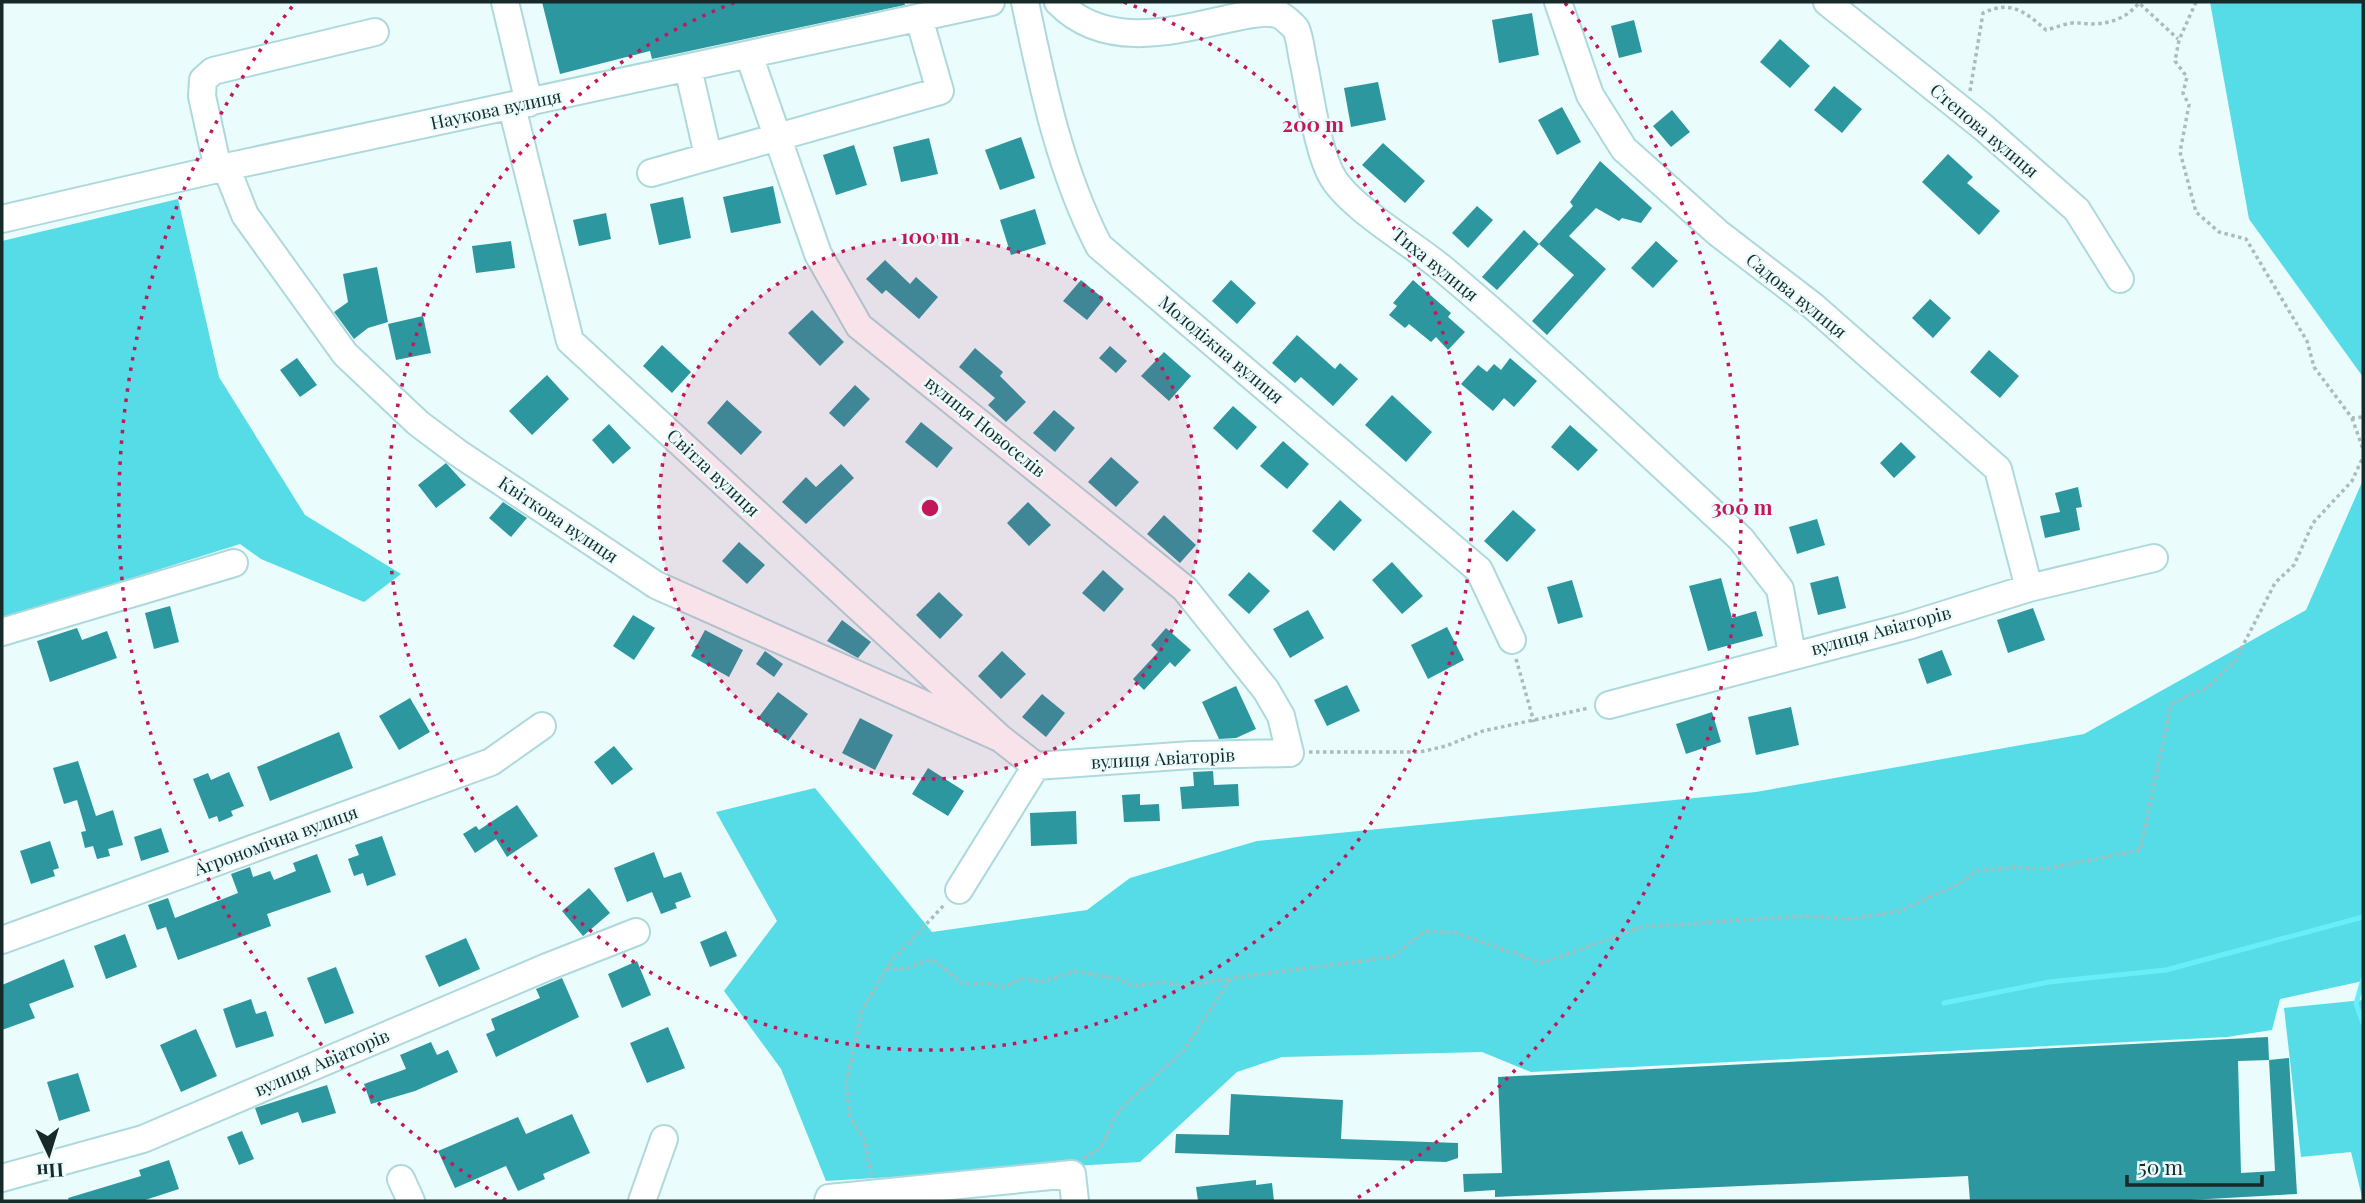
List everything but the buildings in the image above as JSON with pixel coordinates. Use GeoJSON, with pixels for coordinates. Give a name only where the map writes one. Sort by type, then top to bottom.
{"type":"FeatureCollection","features":[{"type":"Feature","properties":{"kind":"street","name":"Світла вулиця"},"geometry":{"type":"LineString","coordinates":[[505,2],[520,105],[570,341],[1000,738],[1036,766]]}},
{"type":"Feature","properties":{"kind":"street","name":"Наукова вулиця"},"geometry":{"type":"LineString","coordinates":[[2,219],[222,168],[991,2]]}},
{"type":"Feature","properties":{"kind":"street","name":"Молодіжна вулиця"},"geometry":{"type":"LineString","coordinates":[[1025,2],[1041,80],[1077,197],[1098,246],[1479,570],[1512,640]]}},
{"type":"Feature","properties":{"kind":"street","name":"Тиха вулиця"},"geometry":{"type":"LineString","coordinates":[[1058,2],[1071,15],[1112,28],[1140,31],[1165,29],[1250,10],[1278,13],[1295,29],[1324,152],[1333,178],[1354,200],[1452,277],[1741,539],[1780,589],[1792,654]]}},
{"type":"Feature","properties":{"kind":"street","name":"Садова вулиця"},"geometry":{"type":"LineString","coordinates":[[1558,2],[1590,94],[1624,149],[1718,233],[1813,306],[1998,469],[2029,588]]}},
{"type":"Feature","properties":{"kind":"street","name":"Степова вулиця"},"geometry":{"type":"LineString","coordinates":[[1827,2],[1966,114],[2077,210],[2120,279]]}},
{"type":"Feature","properties":{"kind":"street"},"geometry":{"type":"LineString","coordinates":[[651,173],[940,91],[919,18]]}},
{"type":"Feature","properties":{"kind":"street","name":"Квіткова вулиця"},"geometry":{"type":"LineString","coordinates":[[375,32],[213,71],[203,80],[202,96],[222,168],[245,215],[345,354],[418,423],[458,453],[656,585],[1000,738]]}},
{"type":"Feature","properties":{"kind":"street","name":"вулиця Новоселів"},"geometry":{"type":"LineString","coordinates":[[749,55],[818,254],[859,326],[1185,589],[1266,690],[1281,716],[1290,753]]}},
{"type":"Feature","properties":{"kind":"street"},"geometry":{"type":"LineString","coordinates":[[688,68],[708,155]]}},
{"type":"Feature","properties":{"kind":"street","name":"вулиця Авіаторів"},"geometry":{"type":"LineString","coordinates":[[1609,705],[1792,654],[1908,626],[2029,588],[2154,558]]}},
{"type":"Feature","properties":{"kind":"street"},"geometry":{"type":"LineString","coordinates":[[2,632],[234,563]]}},
{"type":"Feature","properties":{"kind":"street","name":"Агрономічна вулиця"},"geometry":{"type":"LineString","coordinates":[[2,940],[491,762],[542,726]]}},
{"type":"Feature","properties":{"kind":"street","name":"вулиця Авіаторів"},"geometry":{"type":"LineString","coordinates":[[1036,766],[1192,755],[1290,753]]}},
{"type":"Feature","properties":{"kind":"street"},"geometry":{"type":"LineString","coordinates":[[959,890],[1036,766]]}},
{"type":"Feature","properties":{"kind":"street","name":"вулиця Авіаторів"},"geometry":{"type":"LineString","coordinates":[[2,1178],[143,1139],[534,972],[636,932]]}},
{"type":"Feature","properties":{"kind":"street"},"geometry":{"type":"LineString","coordinates":[[642,1201],[664,1139]]}},
{"type":"Feature","properties":{"kind":"street"},"geometry":{"type":"LineString","coordinates":[[828,1201],[829,1198],[874,1193],[931,1194],[1072,1174],[1075,1201]]}},
{"type":"Feature","properties":{"kind":"path"},"geometry":{"type":"LineString","coordinates":[[2196,2],[2179,40],[2175,61],[2187,78],[2183,93],[2189,105],[2180,152],[2196,212],[2219,232],[2246,239],[2307,341],[2314,366],[2352,418],[2363,449]]}},
{"type":"Feature","properties":{"kind":"path"},"geometry":{"type":"LineString","coordinates":[[1966,114],[1983,13],[1995,3],[2014,3],[2046,30],[2079,22],[2088,26],[2128,16],[2139,3],[2179,40]]}},
{"type":"Feature","properties":{"kind":"path"},"geometry":{"type":"LineString","coordinates":[[2352,418],[2363,417]]}},
{"type":"Feature","properties":{"kind":"path"},"geometry":{"type":"LineString","coordinates":[[886,970],[904,970],[932,959],[963,984],[985,983],[1002,987],[1025,978],[1041,982],[1075,971],[1118,979],[1135,986],[1161,982],[1186,986],[1392,957],[1425,932],[1453,932],[1542,963],[1643,928],[1802,916],[1851,919],[1899,911],[1961,883],[1976,871],[2016,867],[2045,869],[2140,850],[2171,704],[2208,687],[2235,661],[2275,583],[2294,565],[2313,523],[2352,481],[2363,457]]}},
{"type":"Feature","properties":{"kind":"path"},"geometry":{"type":"LineString","coordinates":[[1512,640],[1534,722]]}},
{"type":"Feature","properties":{"kind":"path"},"geometry":{"type":"LineString","coordinates":[[1290,753],[1420,752],[1446,746],[1483,731],[1609,705]]}},
{"type":"Feature","properties":{"kind":"path"},"geometry":{"type":"LineString","coordinates":[[874,1193],[864,1139],[850,1117],[846,1083],[862,1010],[886,970],[959,890]]}},
{"type":"Feature","properties":{"kind":"path"},"geometry":{"type":"LineString","coordinates":[[1056,1175],[1101,1147],[1118,1111],[1184,1050],[1231,978]]}},
{"type":"Feature","properties":{"kind":"shaded area"},"geometry":{"type":"Polygon","coordinates":[[[2210,2],[2363,2],[2363,377],[2249,219],[2210,2]]]}},
{"type":"Feature","properties":{"kind":"shaded area"},"geometry":{"type":"Polygon","coordinates":[[[178,199],[219,377],[305,515],[401,574],[364,602],[261,559],[240,544],[2,619],[2,241],[178,199]]]}},
{"type":"Feature","properties":{"kind":"shaded area"},"geometry":{"type":"Polygon","coordinates":[[[2363,480],[2363,981],[2280,999],[2272,1030],[2227,1037],[1531,1072],[1482,1052],[1282,1057],[1237,1072],[1140,1162],[826,1181],[781,1069],[724,991],[777,921],[716,812],[815,788],[932,932],[1087,910],[1130,878],[1257,841],[1756,792],[2084,734],[2306,610],[2363,480]]]}},
{"type":"Feature","properties":{"kind":"shaded area"},"geometry":{"type":"Polygon","coordinates":[[[2363,1000],[2363,1201],[2351,1152],[2301,1157],[2284,1008],[2363,1000]]]}},
{"type":"Feature","properties":{"kind":"waterway"},"geometry":{"type":"LineString","coordinates":[[1944,1003],[2049,982],[2166,970],[2363,917]]}},
{"type":"Feature","properties":{"kind":"waterway"},"geometry":{"type":"LineString","coordinates":[[2363,979],[2356,1004],[2363,1023]]}}]}
